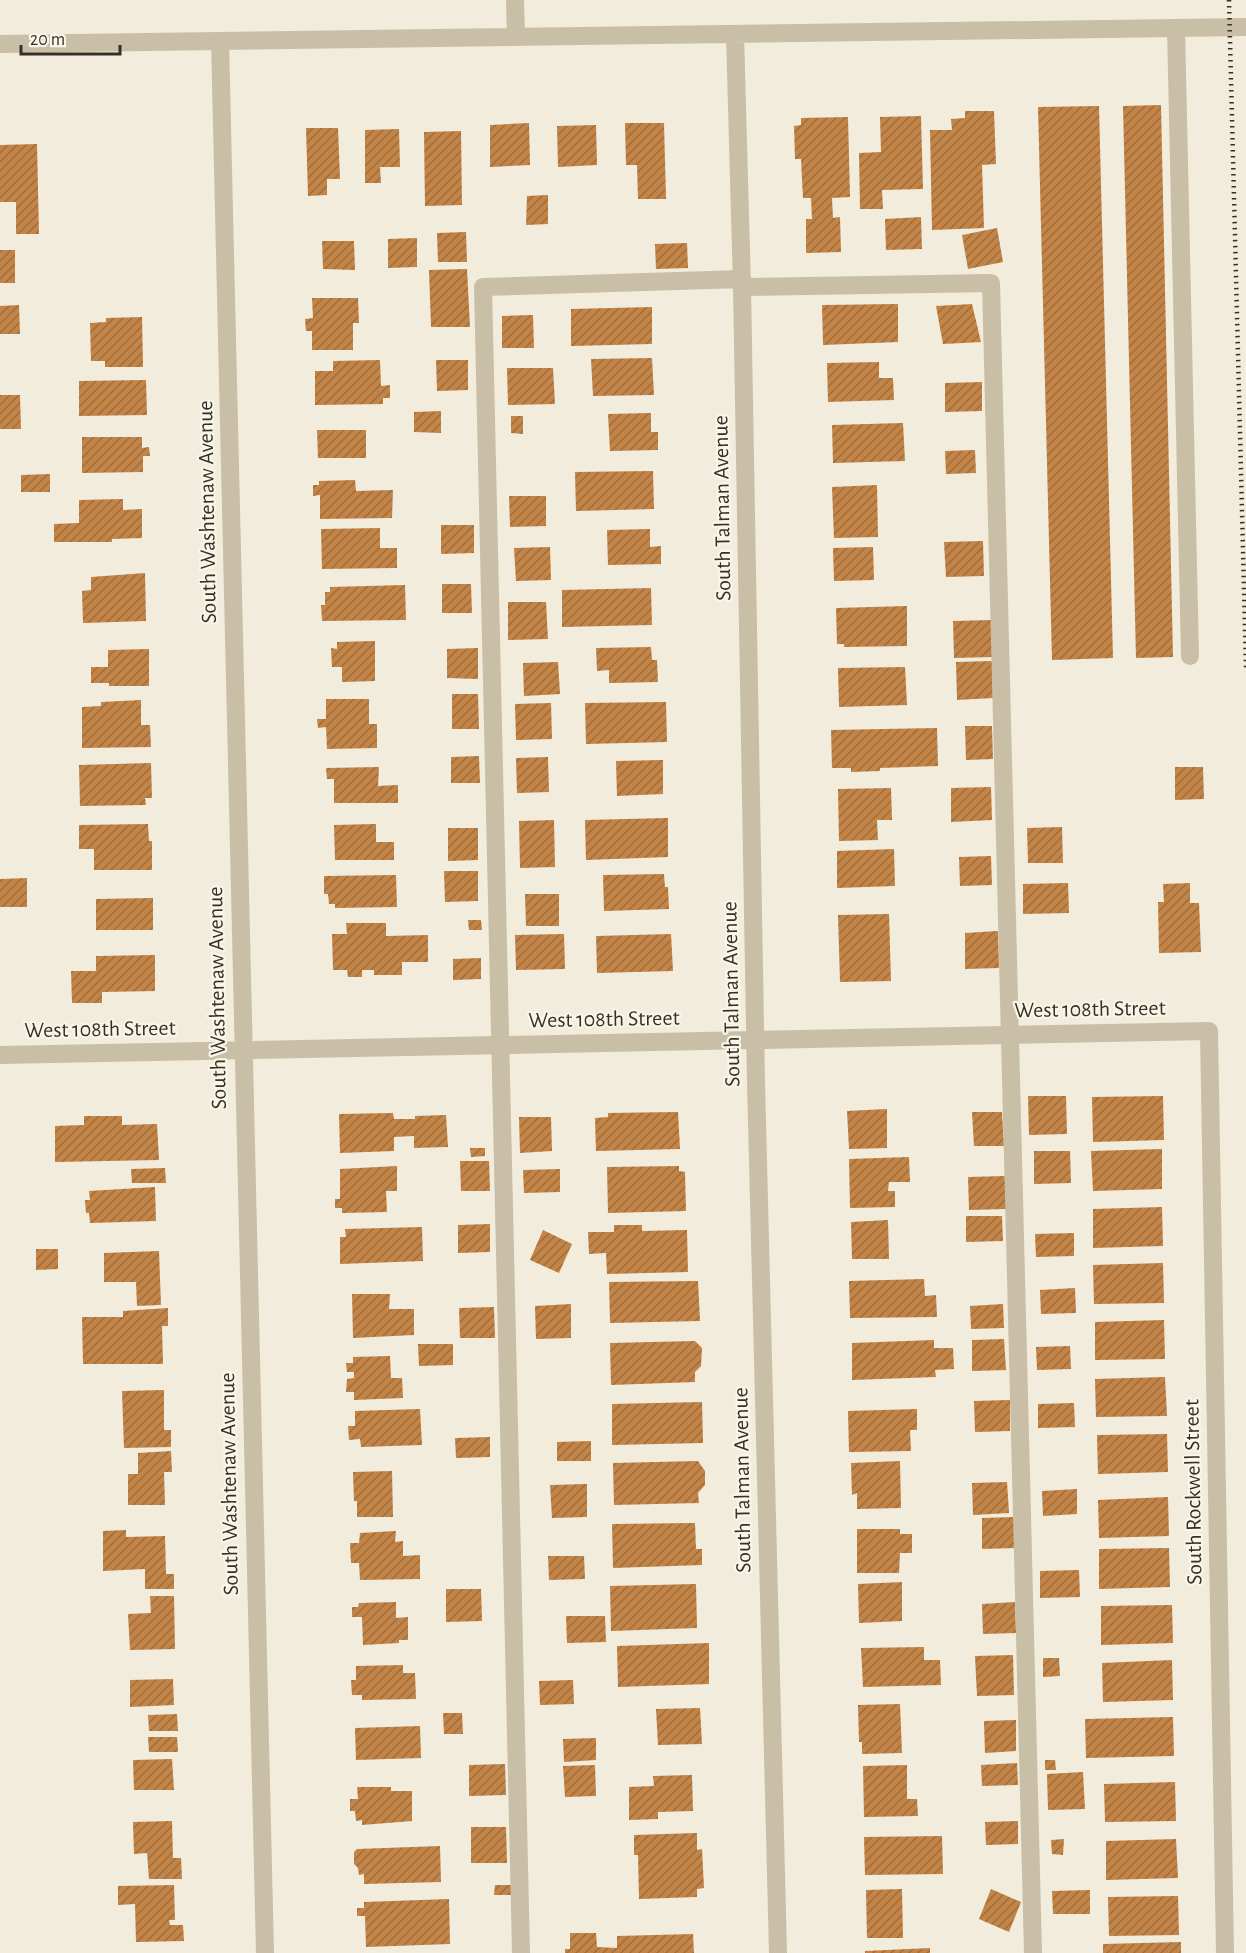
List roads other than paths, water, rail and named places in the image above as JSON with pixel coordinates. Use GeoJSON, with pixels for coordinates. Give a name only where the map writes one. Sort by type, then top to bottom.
{"type":"FeatureCollection","features":[{"type":"Feature","properties":{"kind":"street"},"geometry":{"type":"LineString","coordinates":[[515,0],[516,37]]}},
{"type":"Feature","properties":{"kind":"street"},"geometry":{"type":"LineString","coordinates":[[0,44],[1246,27]]}},
{"type":"Feature","properties":{"kind":"street"},"geometry":{"type":"LineString","coordinates":[[1176,28],[1190,656]]}},
{"type":"Feature","properties":{"kind":"street","name":"South Talman Avenue"},"geometry":{"type":"LineString","coordinates":[[735,34],[742,283],[755,1040],[778,1953]]}},
{"type":"Feature","properties":{"kind":"street","name":"South Washtenaw Avenue"},"geometry":{"type":"LineString","coordinates":[[220,41],[265,1953]]}},
{"type":"Feature","properties":{"kind":"street"},"geometry":{"type":"LineString","coordinates":[[521,1953],[483,286],[991,283],[1032,1953]]}},
{"type":"Feature","properties":{"kind":"street","name":"West 108th Street"},"geometry":{"type":"LineString","coordinates":[[0,1055],[1209,1031]]}},
{"type":"Feature","properties":{"kind":"street","name":"South Rockwell Street"},"geometry":{"type":"LineString","coordinates":[[1209,1031],[1225,1953]]}},
{"type":"Feature","properties":{"kind":"railway"},"geometry":{"type":"LineString","coordinates":[[1229,0],[1246,668]]}}]}
